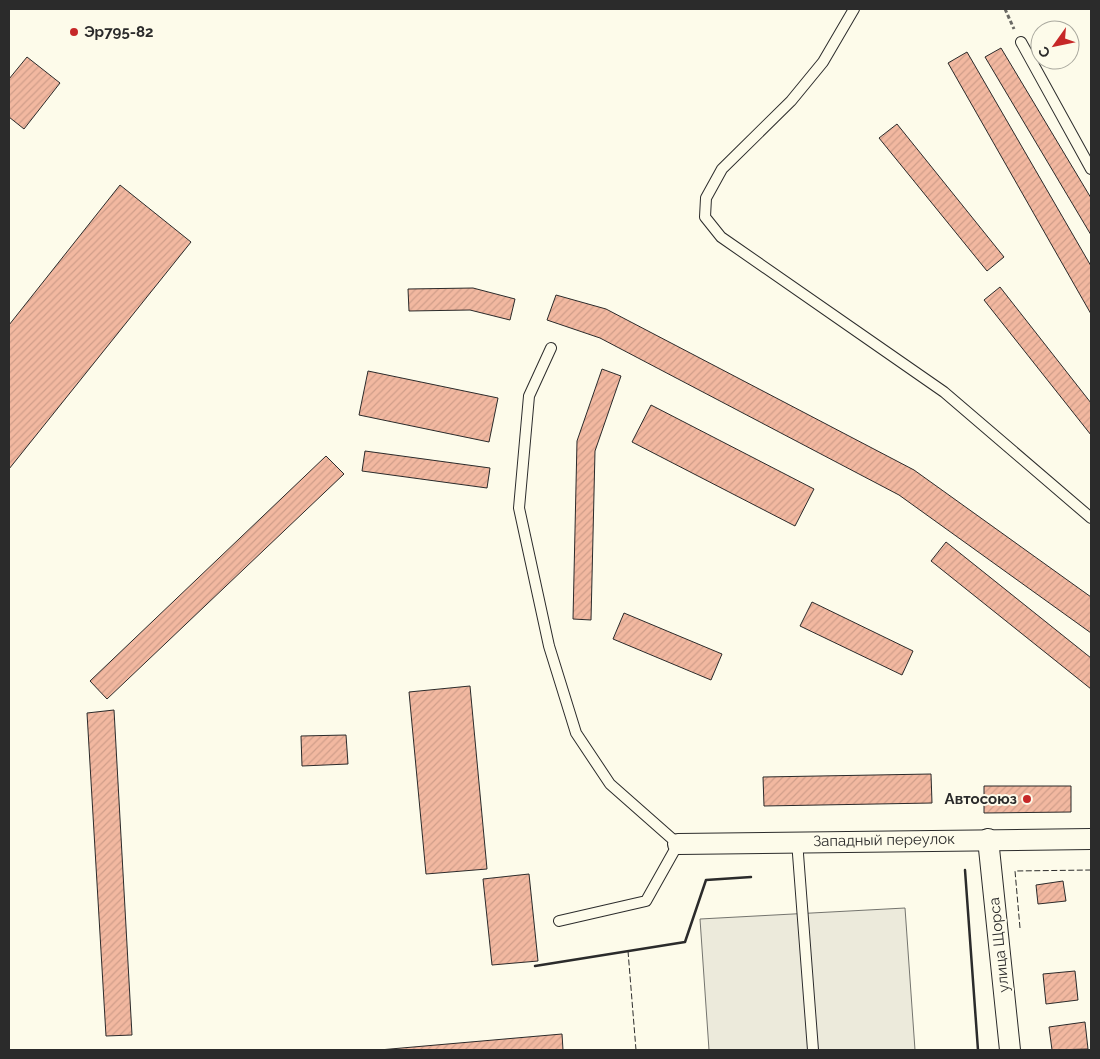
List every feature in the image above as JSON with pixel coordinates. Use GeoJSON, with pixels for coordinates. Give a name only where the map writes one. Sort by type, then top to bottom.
{"type":"FeatureCollection","features":[{"type":"Feature","properties":{"kind":"street","name":"улица Щорса"},"geometry":{"type":"LineString","coordinates":[[988,839],[1010,1050]]}},
{"type":"Feature","properties":{"kind":"street","name":"Западный переулок"},"geometry":{"type":"LineString","coordinates":[[678,844],[797,841],[1091,839]]}},
{"type":"Feature","properties":{"kind":"lane"},"geometry":{"type":"LineString","coordinates":[[854,9],[823,62],[790,101],[722,168],[706,198],[705,217],[721,237],[944,392],[1091,518]]}},
{"type":"Feature","properties":{"kind":"lane"},"geometry":{"type":"LineString","coordinates":[[1020,42],[1091,169]]}},
{"type":"Feature","properties":{"kind":"lane"},"geometry":{"type":"LineString","coordinates":[[551,348],[530,396],[519,508],[549,646],[576,733],[610,784],[678,844],[646,901],[559,921]]}},
{"type":"Feature","properties":{"kind":"lane"},"geometry":{"type":"LineString","coordinates":[[797,841],[813,1050]]}},
{"type":"Feature","properties":{"kind":"path"},"geometry":{"type":"LineString","coordinates":[[1005,9],[1020,42]]}},
{"type":"Feature","properties":{"kind":"shaded area"},"geometry":{"type":"Polygon","coordinates":[[[905,908],[915,1050],[709,1050],[700,919],[905,908]]]}},
{"type":"Feature","properties":{"kind":"building"},"geometry":{"type":"Polygon","coordinates":[[[1001,48],[1091,198],[1091,235],[985,57],[1001,48]]]}},
{"type":"Feature","properties":{"kind":"building"},"geometry":{"type":"Polygon","coordinates":[[[967,52],[1091,266],[1091,314],[948,63],[967,52]]]}},
{"type":"Feature","properties":{"kind":"building"},"geometry":{"type":"Polygon","coordinates":[[[27,57],[60,83],[24,129],[9,117],[9,79],[27,57]]]}},
{"type":"Feature","properties":{"kind":"building"},"geometry":{"type":"Polygon","coordinates":[[[897,124],[1004,257],[987,271],[879,138],[897,124]]]}},
{"type":"Feature","properties":{"kind":"building"},"geometry":{"type":"Polygon","coordinates":[[[120,185],[191,242],[9,469],[9,325],[120,185]]]}},
{"type":"Feature","properties":{"kind":"building"},"geometry":{"type":"Polygon","coordinates":[[[1000,287],[1091,403],[1091,435],[984,300],[1000,287]]]}},
{"type":"Feature","properties":{"kind":"building"},"geometry":{"type":"Polygon","coordinates":[[[473,288],[515,299],[510,320],[470,310],[409,311],[408,289],[473,288]]]}},
{"type":"Feature","properties":{"kind":"building"},"geometry":{"type":"Polygon","coordinates":[[[556,295],[606,309],[914,470],[1091,597],[1091,633],[899,495],[600,338],[547,320],[556,295]]]}},
{"type":"Feature","properties":{"kind":"building"},"geometry":{"type":"Polygon","coordinates":[[[602,369],[621,376],[595,451],[591,620],[573,619],[577,441],[602,369]]]}},
{"type":"Feature","properties":{"kind":"building"},"geometry":{"type":"Polygon","coordinates":[[[368,371],[498,398],[489,442],[359,415],[368,371]]]}},
{"type":"Feature","properties":{"kind":"building"},"geometry":{"type":"Polygon","coordinates":[[[651,405],[814,489],[795,526],[632,442],[651,405]]]}},
{"type":"Feature","properties":{"kind":"building"},"geometry":{"type":"Polygon","coordinates":[[[365,451],[490,468],[487,488],[362,471],[365,451]]]}},
{"type":"Feature","properties":{"kind":"building"},"geometry":{"type":"Polygon","coordinates":[[[326,456],[344,474],[107,699],[90,681],[326,456]]]}},
{"type":"Feature","properties":{"kind":"building"},"geometry":{"type":"Polygon","coordinates":[[[946,542],[1091,658],[1091,689],[931,561],[946,542]]]}},
{"type":"Feature","properties":{"kind":"building"},"geometry":{"type":"Polygon","coordinates":[[[812,602],[913,651],[902,675],[800,626],[812,602]]]}},
{"type":"Feature","properties":{"kind":"building"},"geometry":{"type":"Polygon","coordinates":[[[624,613],[722,654],[711,680],[613,639],[624,613]]]}},
{"type":"Feature","properties":{"kind":"building"},"geometry":{"type":"Polygon","coordinates":[[[470,686],[487,869],[426,874],[409,692],[470,686]]]}},
{"type":"Feature","properties":{"kind":"building"},"geometry":{"type":"Polygon","coordinates":[[[114,710],[132,1035],[106,1036],[87,713],[114,710]]]}},
{"type":"Feature","properties":{"kind":"building"},"geometry":{"type":"Polygon","coordinates":[[[346,735],[348,764],[302,766],[301,736],[346,735]]]}},
{"type":"Feature","properties":{"kind":"building"},"geometry":{"type":"Polygon","coordinates":[[[931,774],[932,803],[764,806],[763,777],[931,774]]]}},
{"type":"Feature","properties":{"kind":"building","name":"Автосоюз"},"geometry":{"type":"Polygon","coordinates":[[[984,786],[1071,786],[1071,812],[984,813],[984,786]]]}},
{"type":"Feature","properties":{"kind":"building"},"geometry":{"type":"Polygon","coordinates":[[[529,874],[538,961],[492,965],[483,879],[529,874]]]}},
{"type":"Feature","properties":{"kind":"building"},"geometry":{"type":"Polygon","coordinates":[[[1063,881],[1066,901],[1038,904],[1036,885],[1063,881]]]}},
{"type":"Feature","properties":{"kind":"building"},"geometry":{"type":"Polygon","coordinates":[[[1075,971],[1078,1000],[1046,1004],[1043,974],[1075,971]]]}},
{"type":"Feature","properties":{"kind":"building"},"geometry":{"type":"Polygon","coordinates":[[[1085,1022],[1088,1049],[1052,1050],[1049,1027],[1085,1022]]]}},
{"type":"Feature","properties":{"kind":"building"},"geometry":{"type":"Polygon","coordinates":[[[562,1034],[563,1050],[379,1050],[562,1034]]]}},
{"type":"Feature","properties":{"kind":"fence"},"geometry":{"type":"LineString","coordinates":[[1020,928],[1015,871],[1091,870]]}},
{"type":"Feature","properties":{"kind":"fence"},"geometry":{"type":"LineString","coordinates":[[628,951],[636,1050]]}},
{"type":"Feature","properties":{"kind":"wall"},"geometry":{"type":"LineString","coordinates":[[965,870],[978,1050]]}},
{"type":"Feature","properties":{"kind":"wall"},"geometry":{"type":"LineString","coordinates":[[535,966],[685,942],[706,880],[751,877]]}},
{"type":"Feature","properties":{"kind":"place","name":"Эр795-82"},"geometry":{"type":"Point","coordinates":[74,32]}},
{"type":"Feature","properties":{"kind":"place","name":"Автосоюз"},"geometry":{"type":"Point","coordinates":[1027,799]}}]}
